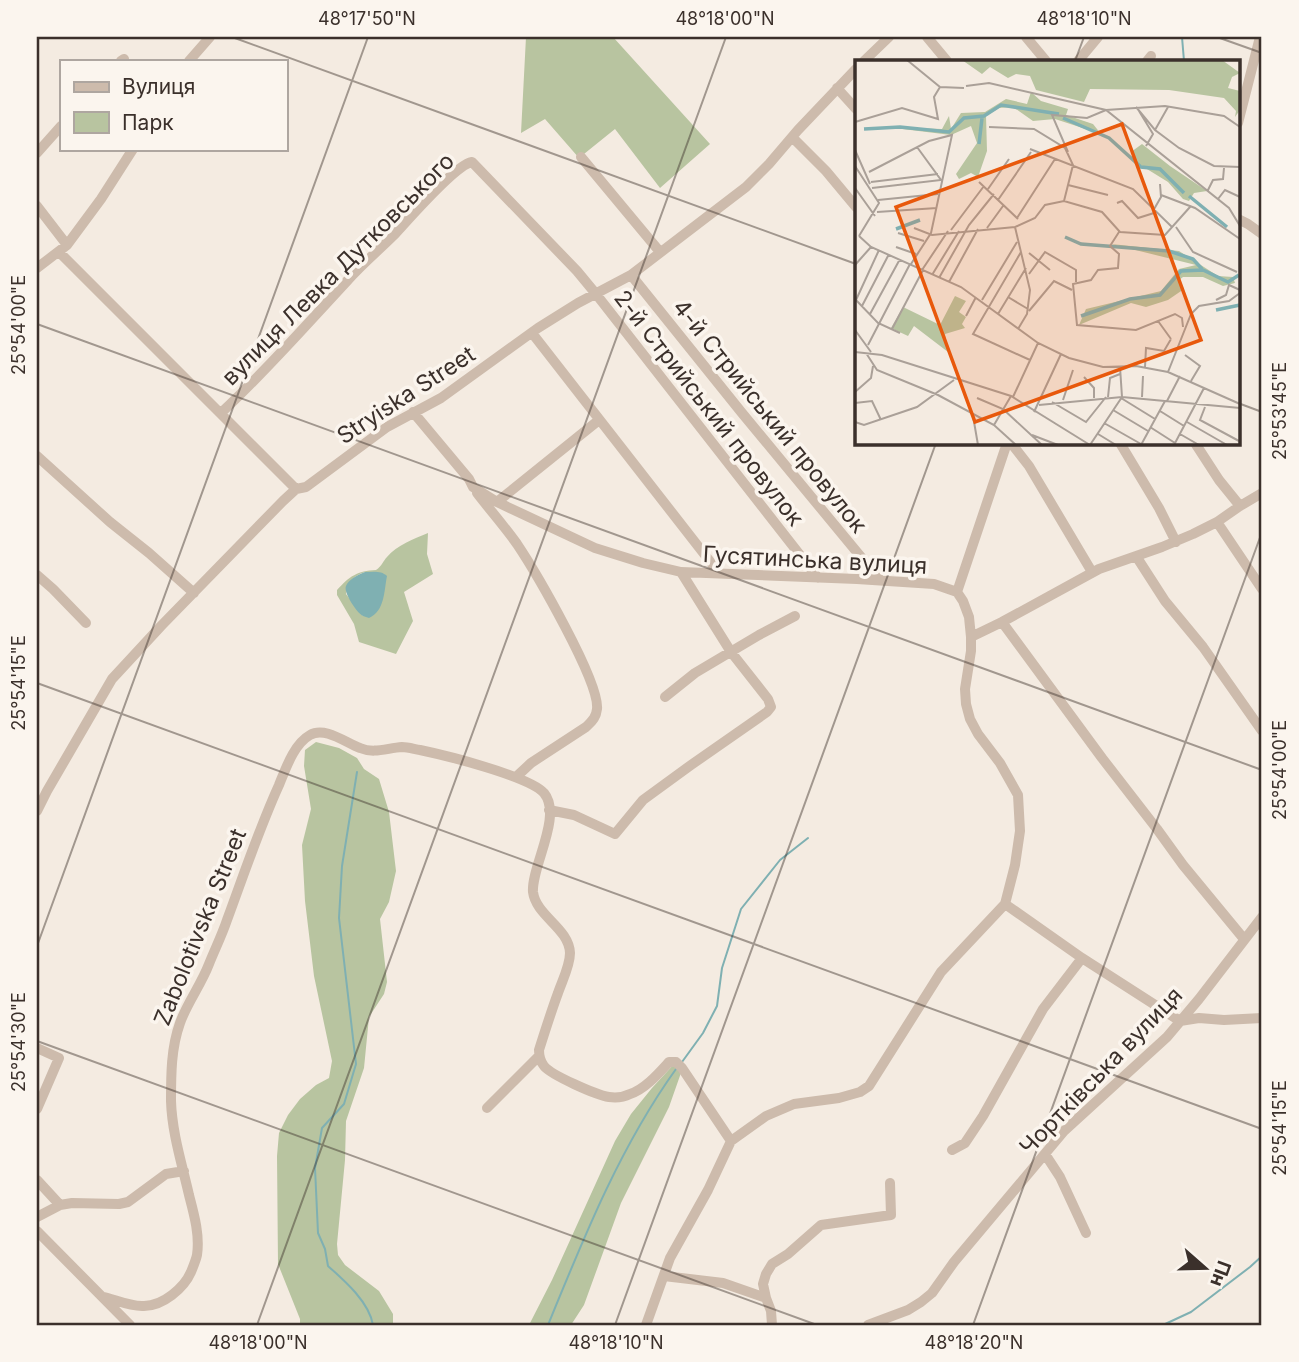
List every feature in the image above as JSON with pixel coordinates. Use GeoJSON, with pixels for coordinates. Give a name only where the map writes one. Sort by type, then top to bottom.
{"type":"FeatureCollection","features":[{"type":"Feature","properties":{"kind":"street"},"geometry":{"type":"LineString","coordinates":[[190,60],[210,37]]}},
{"type":"Feature","properties":{"kind":"street"},"geometry":{"type":"LineString","coordinates":[[868,60],[889,37]]}},
{"type":"Feature","properties":{"kind":"street"},"geometry":{"type":"LineString","coordinates":[[927,37],[946,60]]}},
{"type":"Feature","properties":{"kind":"street"},"geometry":{"type":"LineString","coordinates":[[1026,37],[1045,60]]}},
{"type":"Feature","properties":{"kind":"street"},"geometry":{"type":"LineString","coordinates":[[1079,60],[1098,37]]}},
{"type":"Feature","properties":{"kind":"street"},"geometry":{"type":"LineString","coordinates":[[1240,116],[1261,37]]}},
{"type":"Feature","properties":{"kind":"street","name":"Stryiska Street"},"geometry":{"type":"LineString","coordinates":[[37,811],[113,679],[161,626],[296,489],[306,486],[387,427],[441,398],[531,332],[631,275],[746,187],[855,70]]}},
{"type":"Feature","properties":{"kind":"street"},"geometry":{"type":"LineString","coordinates":[[837,88],[855,108]]}},
{"type":"Feature","properties":{"kind":"street"},"geometry":{"type":"LineString","coordinates":[[37,153],[60,127]]}},
{"type":"Feature","properties":{"kind":"street"},"geometry":{"type":"LineString","coordinates":[[792,137],[826,171],[855,206]]}},
{"type":"Feature","properties":{"kind":"street"},"geometry":{"type":"LineString","coordinates":[[37,268],[63,248],[101,200],[132,150]]}},
{"type":"Feature","properties":{"kind":"street"},"geometry":{"type":"LineString","coordinates":[[581,158],[660,252]]}},
{"type":"Feature","properties":{"kind":"street","name":"вулиця Левка Дутковського"},"geometry":{"type":"LineString","coordinates":[[221,413],[252,384],[349,278],[467,163],[476,164],[596,294]]}},
{"type":"Feature","properties":{"kind":"street"},"geometry":{"type":"LineString","coordinates":[[37,206],[63,248],[119,313],[296,489]]}},
{"type":"Feature","properties":{"kind":"street"},"geometry":{"type":"LineString","coordinates":[[1240,220],[1262,234]]}},
{"type":"Feature","properties":{"kind":"street","name":"4-й Стрийський провулок"},"geometry":{"type":"LineString","coordinates":[[631,275],[880,580]]}},
{"type":"Feature","properties":{"kind":"street","name":"2-й Стрийський провулок"},"geometry":{"type":"LineString","coordinates":[[596,294],[818,578]]}},
{"type":"Feature","properties":{"kind":"street"},"geometry":{"type":"LineString","coordinates":[[531,332],[719,573]]}},
{"type":"Feature","properties":{"kind":"street"},"geometry":{"type":"LineString","coordinates":[[413,412],[517,544],[582,661],[596,697],[594,720],[531,763],[516,777],[545,794],[549,810],[548,825],[533,894],[537,904],[566,940],[570,954],[539,1050],[542,1064],[551,1073],[606,1097],[616,1098],[642,1088],[669,1062],[679,1065],[732,1141]]}},
{"type":"Feature","properties":{"kind":"street"},"geometry":{"type":"LineString","coordinates":[[497,502],[599,420]]}},
{"type":"Feature","properties":{"kind":"street"},"geometry":{"type":"LineString","coordinates":[[957,592],[1009,444]]}},
{"type":"Feature","properties":{"kind":"street"},"geometry":{"type":"LineString","coordinates":[[1010,444],[1029,466],[1092,572]]}},
{"type":"Feature","properties":{"kind":"street"},"geometry":{"type":"LineString","coordinates":[[1121,444],[1176,542]]}},
{"type":"Feature","properties":{"kind":"street"},"geometry":{"type":"LineString","coordinates":[[1196,444],[1240,506]]}},
{"type":"Feature","properties":{"kind":"street"},"geometry":{"type":"LineString","coordinates":[[37,456],[194,593]]}},
{"type":"Feature","properties":{"kind":"street"},"geometry":{"type":"LineString","coordinates":[[473,487],[497,502],[595,548],[681,572]]}},
{"type":"Feature","properties":{"kind":"street"},"geometry":{"type":"LineString","coordinates":[[971,637],[1092,572],[1176,542],[1217,522],[1262,493]]}},
{"type":"Feature","properties":{"kind":"street"},"geometry":{"type":"LineString","coordinates":[[1217,522],[1262,589]]}},
{"type":"Feature","properties":{"kind":"street"},"geometry":{"type":"LineString","coordinates":[[1136,556],[1165,601],[1203,647],[1262,731]]}},
{"type":"Feature","properties":{"kind":"street","name":"Гусятинська вулиця"},"geometry":{"type":"LineString","coordinates":[[681,572],[880,580],[934,584],[957,592],[969,617],[971,651],[965,689],[970,719],[1018,795],[1018,852],[1005,904]]}},
{"type":"Feature","properties":{"kind":"street","name":"Гусятинська вулиця"},"geometry":{"type":"LineString","coordinates":[[549,810],[574,815],[615,834],[643,800],[768,712],[771,707],[768,699],[730,652],[681,572]]}},
{"type":"Feature","properties":{"kind":"street"},"geometry":{"type":"LineString","coordinates":[[37,575],[86,623]]}},
{"type":"Feature","properties":{"kind":"street"},"geometry":{"type":"LineString","coordinates":[[665,697],[695,673],[795,615]]}},
{"type":"Feature","properties":{"kind":"street"},"geometry":{"type":"LineString","coordinates":[[1002,622],[1183,865],[1244,939]]}},
{"type":"Feature","properties":{"kind":"street","name":"Zabolotivska Street"},"geometry":{"type":"LineString","coordinates":[[103,1297],[143,1306],[154,1305],[167,1298],[190,1275],[197,1255],[197,1234],[175,1136],[171,1105],[176,1037],[181,1020],[203,980],[226,925],[264,816],[300,744],[318,731],[363,750],[403,747],[439,754],[516,777]]}},
{"type":"Feature","properties":{"kind":"street"},"geometry":{"type":"LineString","coordinates":[[646,1325],[670,1258],[732,1141],[766,1116],[794,1104],[849,1095],[869,1086],[941,972],[1005,904],[1180,1021],[1199,1018],[1260,1020]]}},
{"type":"Feature","properties":{"kind":"street","name":"Чортківська вулиця"},"geometry":{"type":"LineString","coordinates":[[868,1325],[908,1310],[932,1293],[954,1262],[1064,1131],[1167,1037],[1262,917]]}},
{"type":"Feature","properties":{"kind":"street"},"geometry":{"type":"LineString","coordinates":[[952,1150],[965,1143],[1043,1009],[1082,958]]}},
{"type":"Feature","properties":{"kind":"street"},"geometry":{"type":"LineString","coordinates":[[37,1048],[59,1058],[37,1109]]}},
{"type":"Feature","properties":{"kind":"street"},"geometry":{"type":"LineString","coordinates":[[487,1108],[539,1056]]}},
{"type":"Feature","properties":{"kind":"street"},"geometry":{"type":"LineString","coordinates":[[1045,1154],[1060,1177],[1086,1233]]}},
{"type":"Feature","properties":{"kind":"street"},"geometry":{"type":"LineString","coordinates":[[37,1217],[72,1203],[128,1202],[166,1174],[184,1171]]}},
{"type":"Feature","properties":{"kind":"street"},"geometry":{"type":"LineString","coordinates":[[37,1180],[60,1206]]}},
{"type":"Feature","properties":{"kind":"street"},"geometry":{"type":"LineString","coordinates":[[772,1325],[763,1284],[772,1264],[788,1254],[821,1225],[891,1215],[890,1184]]}},
{"type":"Feature","properties":{"kind":"street"},"geometry":{"type":"LineString","coordinates":[[37,1231],[130,1325]]}},
{"type":"Feature","properties":{"kind":"street"},"geometry":{"type":"LineString","coordinates":[[664,1276],[723,1283],[766,1298]]}},
{"type":"Feature","properties":{"kind":"green space"},"geometry":{"type":"Polygon","coordinates":[[[526,37],[613,37],[710,144],[660,188],[615,129],[579,158],[545,119],[521,133],[526,37]]]}},
{"type":"Feature","properties":{"kind":"green space"},"geometry":{"type":"Polygon","coordinates":[[[428,533],[427,554],[433,574],[404,592],[413,621],[396,654],[359,642],[354,624],[337,595],[337,590],[354,575],[364,572],[376,570],[396,549],[428,533]],[[365,572],[352,580],[346,594],[363,616],[365,572]]]}},
{"type":"Feature","properties":{"kind":"green space"},"geometry":{"type":"Polygon","coordinates":[[[316,742],[339,748],[357,758],[364,769],[379,779],[389,812],[396,871],[389,902],[380,919],[387,982],[384,994],[369,1017],[364,1068],[346,1121],[337,1244],[338,1255],[345,1265],[379,1291],[393,1314],[393,1325],[300,1325],[278,1264],[279,1133],[300,1099],[329,1078],[332,1061],[314,976],[305,901],[302,845],[311,809],[304,766],[305,750],[316,742]]]}},
{"type":"Feature","properties":{"kind":"green space"},"geometry":{"type":"Polygon","coordinates":[[[675,1063],[682,1070],[669,1107],[621,1203],[584,1305],[571,1325],[529,1325],[615,1141],[631,1114],[675,1063]]]}},
{"type":"Feature","properties":{"kind":"water"},"geometry":{"type":"Polygon","coordinates":[[[365,572],[379,572],[387,576],[381,606],[369,618],[357,611],[346,589],[351,579],[365,572]]]}},
{"type":"Feature","properties":{"kind":"waterway"},"geometry":{"type":"LineString","coordinates":[[1182,37],[1184,60]]}},
{"type":"Feature","properties":{"kind":"waterway"},"geometry":{"type":"LineString","coordinates":[[357,772],[342,866],[339,918],[356,1064],[344,1104],[322,1128],[315,1168],[318,1233],[328,1266],[361,1300],[373,1325]]}},
{"type":"Feature","properties":{"kind":"waterway"},"geometry":{"type":"LineString","coordinates":[[682,1062],[703,1033],[717,1006],[722,968],[741,909],[780,860],[808,838]]}},
{"type":"Feature","properties":{"kind":"waterway"},"geometry":{"type":"LineString","coordinates":[[548,1325],[620,1161],[676,1069]]}},
{"type":"Feature","properties":{"kind":"waterway"},"geometry":{"type":"LineString","coordinates":[[1163,1325],[1191,1312],[1262,1256]]}}]}
